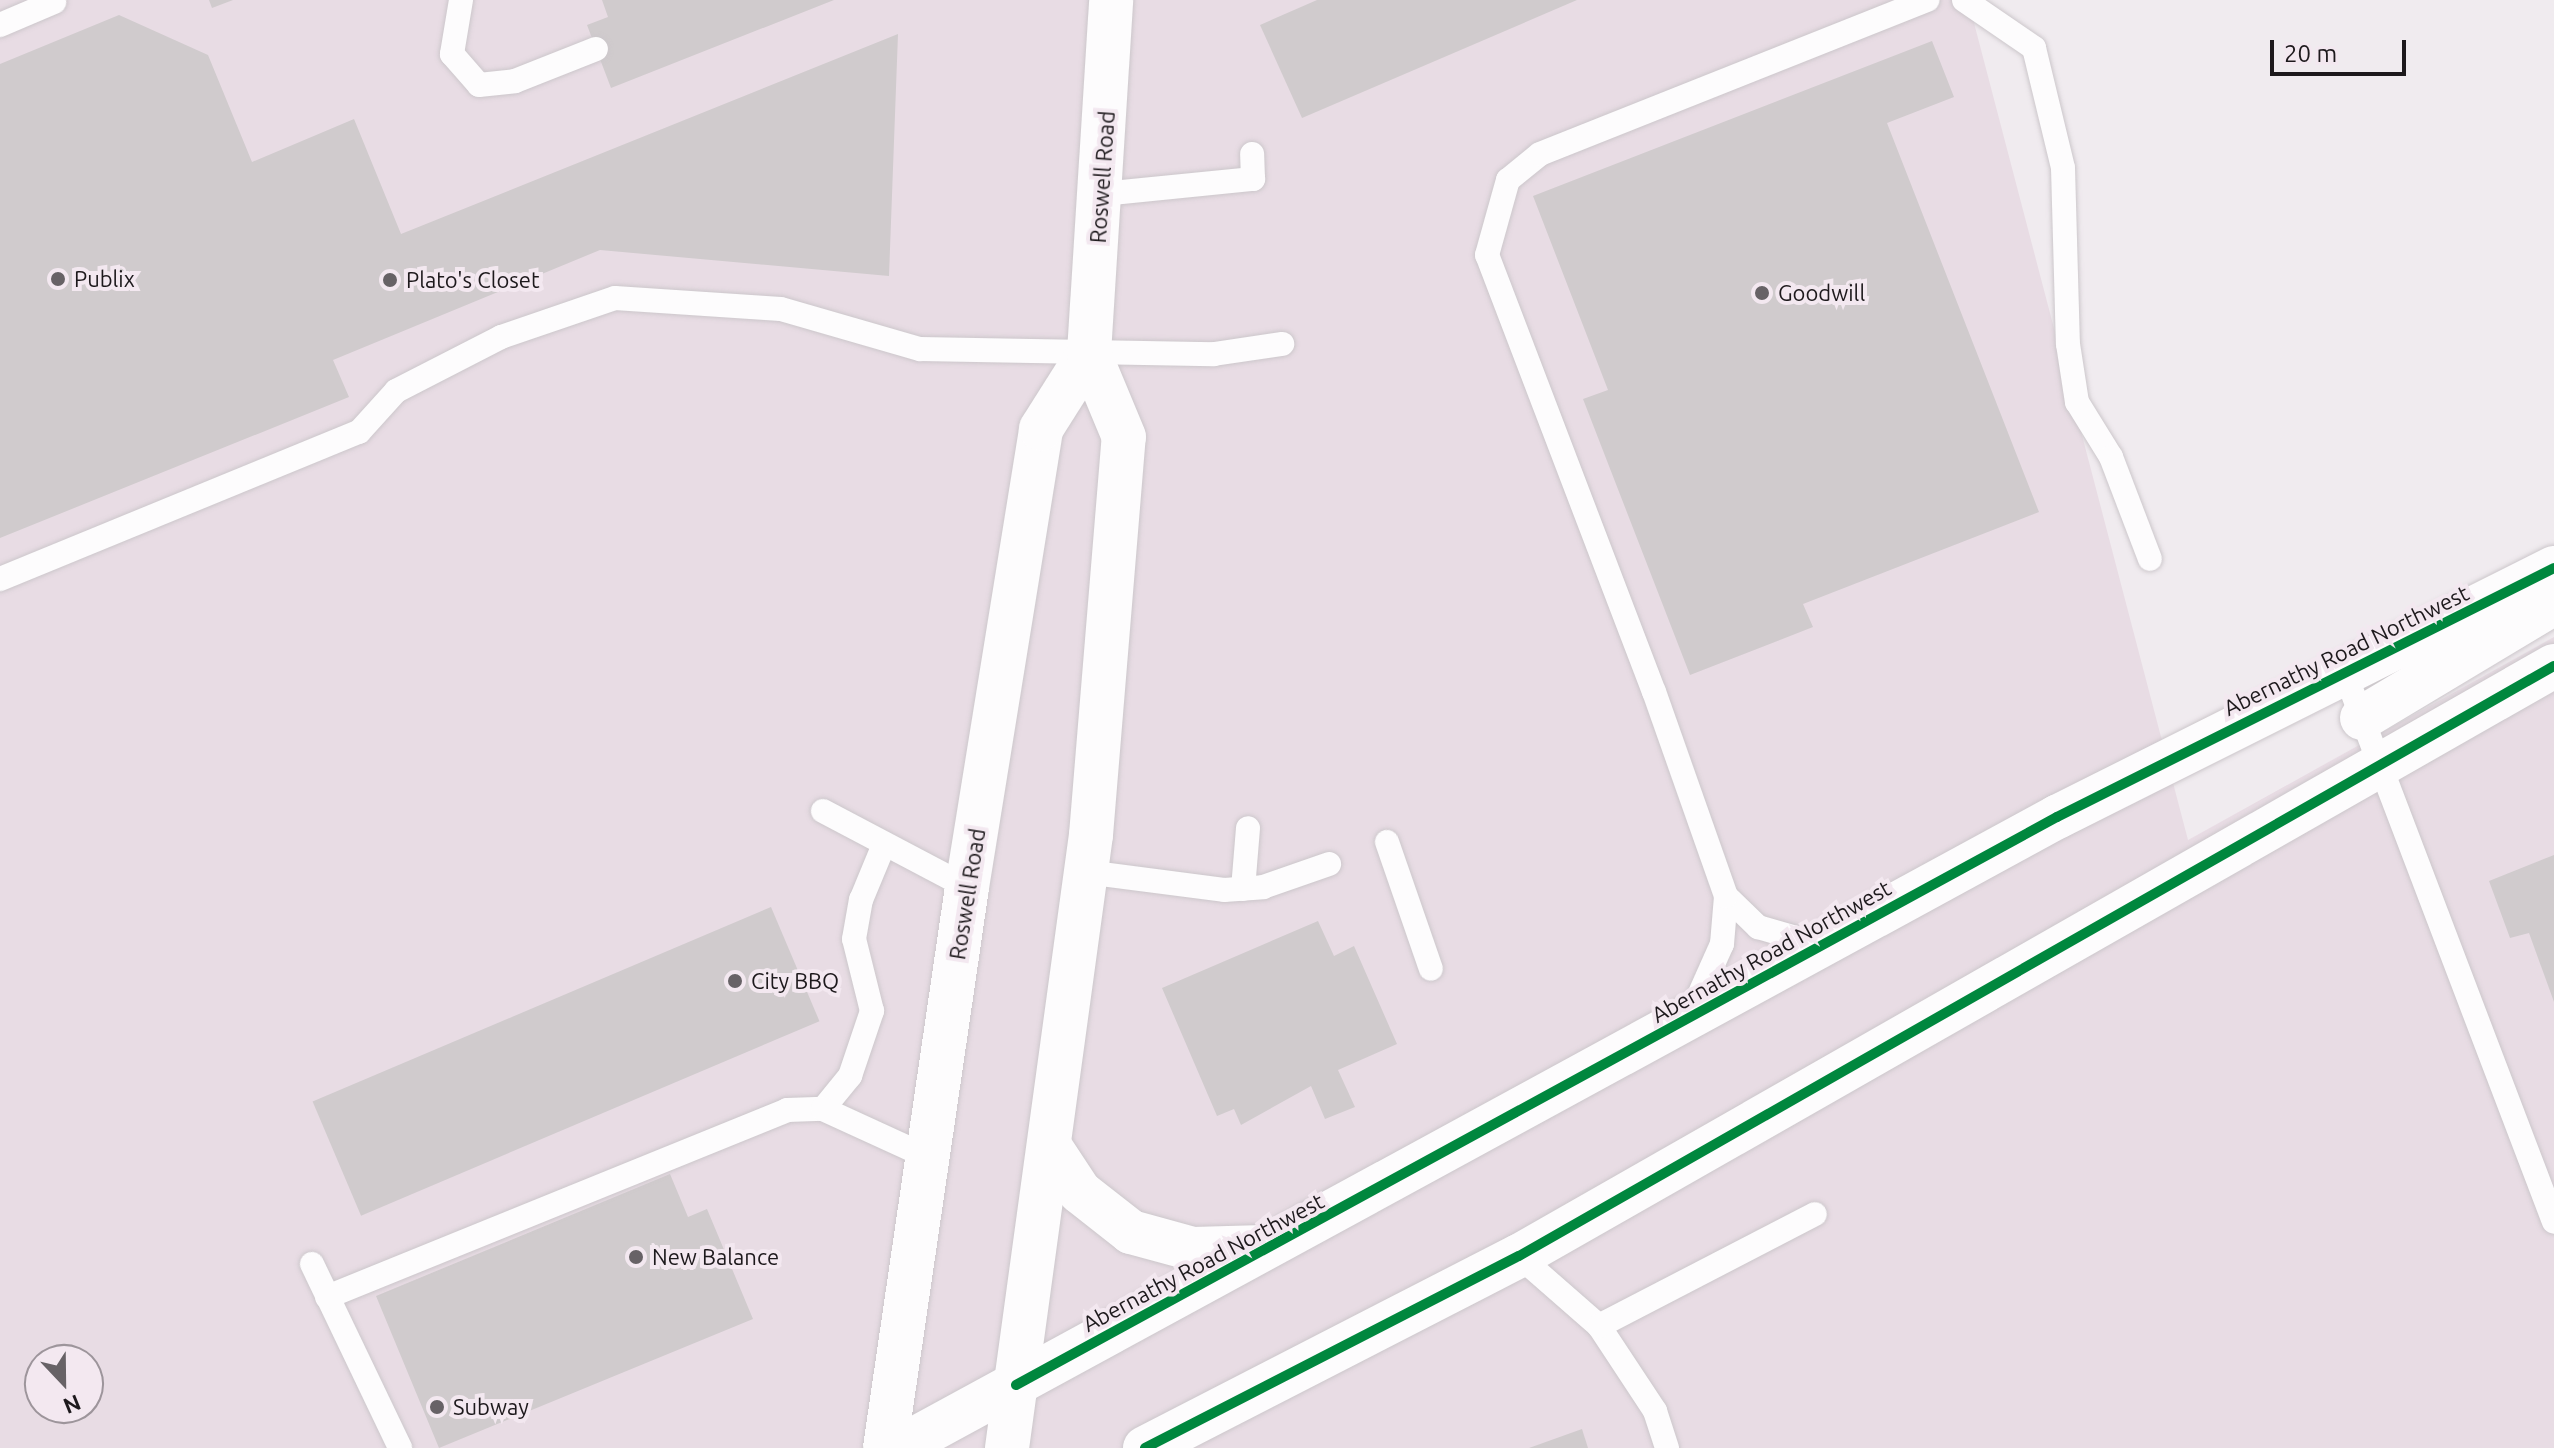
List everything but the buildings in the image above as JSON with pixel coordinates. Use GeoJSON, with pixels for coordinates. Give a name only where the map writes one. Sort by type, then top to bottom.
{"type":"FeatureCollection","features":[{"type":"Feature","properties":{"kind":"main road","name":"Roswell Road"},"geometry":{"type":"LineString","coordinates":[[1007,1448],[1086,872],[1124,437],[1089,353],[1102,194],[1111,0]]}},
{"type":"Feature","properties":{"kind":"main road","name":"Roswell Road"},"geometry":{"type":"LineString","coordinates":[[885,1448],[967,887],[1041,429],[1089,353]]}},
{"type":"Feature","properties":{"kind":"main road","name":"Abernathy Road Northwest"},"geometry":{"type":"LineString","coordinates":[[898,1448],[946,1434],[1016,1385],[1276,1246],[2057,817],[2554,568]]}},
{"type":"Feature","properties":{"kind":"main road"},"geometry":{"type":"LineString","coordinates":[[2362,718],[2554,603]]}},
{"type":"Feature","properties":{"kind":"main road"},"geometry":{"type":"LineString","coordinates":[[1145,1448],[1519,1256],[2554,666]]}},
{"type":"Feature","properties":{"kind":"main road"},"geometry":{"type":"LineString","coordinates":[[1049,1145],[1080,1192],[1131,1232],[1193,1249],[1276,1246]]}},
{"type":"Feature","properties":{"kind":"lane"},"geometry":{"type":"LineString","coordinates":[[461,0],[452,54],[479,85],[515,81],[596,49]]}},
{"type":"Feature","properties":{"kind":"lane"},"geometry":{"type":"LineString","coordinates":[[1686,1022],[1722,944],[1726,896],[1654,692],[1487,255],[1508,180],[1540,154],[1927,0]]}},
{"type":"Feature","properties":{"kind":"lane"},"geometry":{"type":"LineString","coordinates":[[1964,0],[2034,48],[2063,168],[2068,344],[2077,402],[2111,457],[2150,559]]}},
{"type":"Feature","properties":{"kind":"lane"},"geometry":{"type":"LineString","coordinates":[[0,25],[54,2]]}},
{"type":"Feature","properties":{"kind":"lane"},"geometry":{"type":"LineString","coordinates":[[1102,194],[1253,179],[1252,154]]}},
{"type":"Feature","properties":{"kind":"lane"},"geometry":{"type":"LineString","coordinates":[[0,579],[359,432],[396,391],[501,337],[615,298],[781,309],[920,349],[1214,354],[1282,344]]}},
{"type":"Feature","properties":{"kind":"lane"},"geometry":{"type":"LineString","coordinates":[[2345,673],[2554,1222]]}},
{"type":"Feature","properties":{"kind":"lane"},"geometry":{"type":"LineString","coordinates":[[823,811],[883,847],[967,887]]}},
{"type":"Feature","properties":{"kind":"lane"},"geometry":{"type":"LineString","coordinates":[[1243,889],[1248,828]]}},
{"type":"Feature","properties":{"kind":"lane"},"geometry":{"type":"LineString","coordinates":[[1387,842],[1431,969]]}},
{"type":"Feature","properties":{"kind":"lane"},"geometry":{"type":"LineString","coordinates":[[823,1109],[850,1076],[872,1011],[854,939],[861,900],[883,847]]}},
{"type":"Feature","properties":{"kind":"lane"},"geometry":{"type":"LineString","coordinates":[[1086,872],[1243,889],[1329,864]]}},
{"type":"Feature","properties":{"kind":"lane"},"geometry":{"type":"LineString","coordinates":[[1726,896],[1758,927],[1821,945]]}},
{"type":"Feature","properties":{"kind":"lane"},"geometry":{"type":"LineString","coordinates":[[327,1297],[787,1110],[823,1109],[928,1157]]}},
{"type":"Feature","properties":{"kind":"lane"},"geometry":{"type":"LineString","coordinates":[[1599,1326],[1815,1214]]}},
{"type":"Feature","properties":{"kind":"lane"},"geometry":{"type":"LineString","coordinates":[[1519,1256],[1599,1326],[1655,1411],[1667,1448]]}},
{"type":"Feature","properties":{"kind":"lane"},"geometry":{"type":"LineString","coordinates":[[312,1264],[400,1448]]}},
{"type":"Feature","properties":{"kind":"shaded area"},"geometry":{"type":"Polygon","coordinates":[[[0,0],[1968,0],[2188,840],[2554,637],[2554,1448],[0,1448],[0,0]]]}},
{"type":"Feature","properties":{"kind":"cycle path"},"geometry":{"type":"LineString","coordinates":[[1016,1385],[2057,817],[2554,568]]}},
{"type":"Feature","properties":{"kind":"cycle path"},"geometry":{"type":"LineString","coordinates":[[1145,1448],[1519,1256],[2554,666]]}},
{"type":"Feature","properties":{"kind":"place","name":"Publix"},"geometry":{"type":"Point","coordinates":[58,279]}},
{"type":"Feature","properties":{"kind":"place","name":"Plato's Closet"},"geometry":{"type":"Point","coordinates":[390,280]}},
{"type":"Feature","properties":{"kind":"place","name":"Goodwill"},"geometry":{"type":"Point","coordinates":[1762,293]}},
{"type":"Feature","properties":{"kind":"place","name":"City BBQ"},"geometry":{"type":"Point","coordinates":[735,981]}},
{"type":"Feature","properties":{"kind":"place","name":"New Balance"},"geometry":{"type":"Point","coordinates":[636,1257]}},
{"type":"Feature","properties":{"kind":"place","name":"Subway"},"geometry":{"type":"Point","coordinates":[437,1407]}}]}
